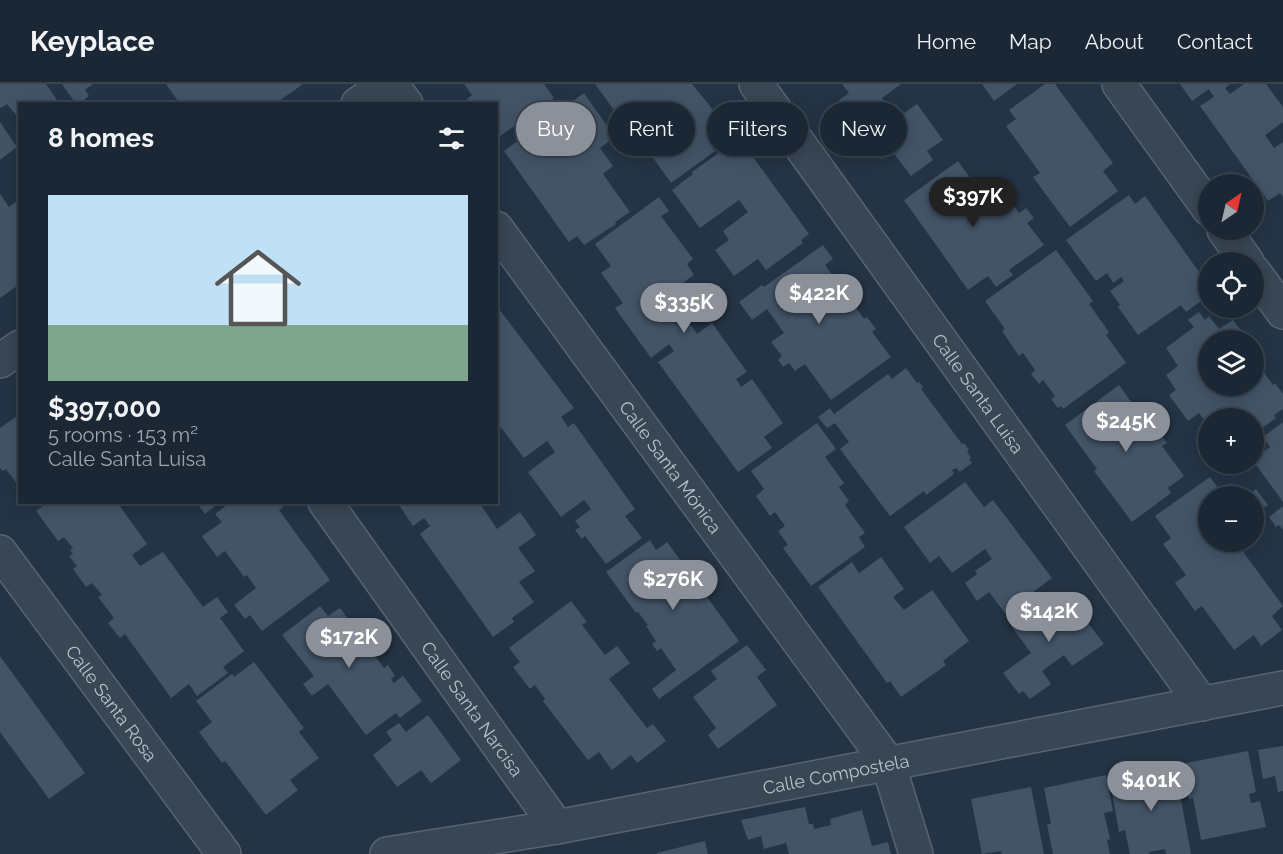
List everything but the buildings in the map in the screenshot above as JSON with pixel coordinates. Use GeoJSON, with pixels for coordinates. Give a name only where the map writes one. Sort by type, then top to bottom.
{"type":"FeatureCollection","features":[{"type":"Feature","properties":{"kind":"street"},"geometry":{"type":"LineString","coordinates":[[361,102],[386,84]]}},
{"type":"Feature","properties":{"kind":"street"},"geometry":{"type":"LineString","coordinates":[[391,84],[404,102]]}},
{"type":"Feature","properties":{"kind":"street","name":"Calle Santa Luisa"},"geometry":{"type":"LineString","coordinates":[[756,84],[1202,704]]}},
{"type":"Feature","properties":{"kind":"street"},"geometry":{"type":"LineString","coordinates":[[1119,84],[1198,194]]}},
{"type":"Feature","properties":{"kind":"street","name":"Calle Santa Mónica"},"geometry":{"type":"LineString","coordinates":[[498,231],[888,763],[916,854]]}},
{"type":"Feature","properties":{"kind":"street"},"geometry":{"type":"LineString","coordinates":[[1264,286],[1283,312]]}},
{"type":"Feature","properties":{"kind":"street"},"geometry":{"type":"LineString","coordinates":[[0,361],[18,348]]}},
{"type":"Feature","properties":{"kind":"street","name":"Calle Santa Narcisa"},"geometry":{"type":"LineString","coordinates":[[326,504],[557,827]]}},
{"type":"Feature","properties":{"kind":"street","name":"Calle Santa Rosa"},"geometry":{"type":"LineString","coordinates":[[0,552],[224,854]]}},
{"type":"Feature","properties":{"kind":"street","name":"Calle Compostela"},"geometry":{"type":"LineString","coordinates":[[387,854],[557,827],[1283,688]]}}]}
